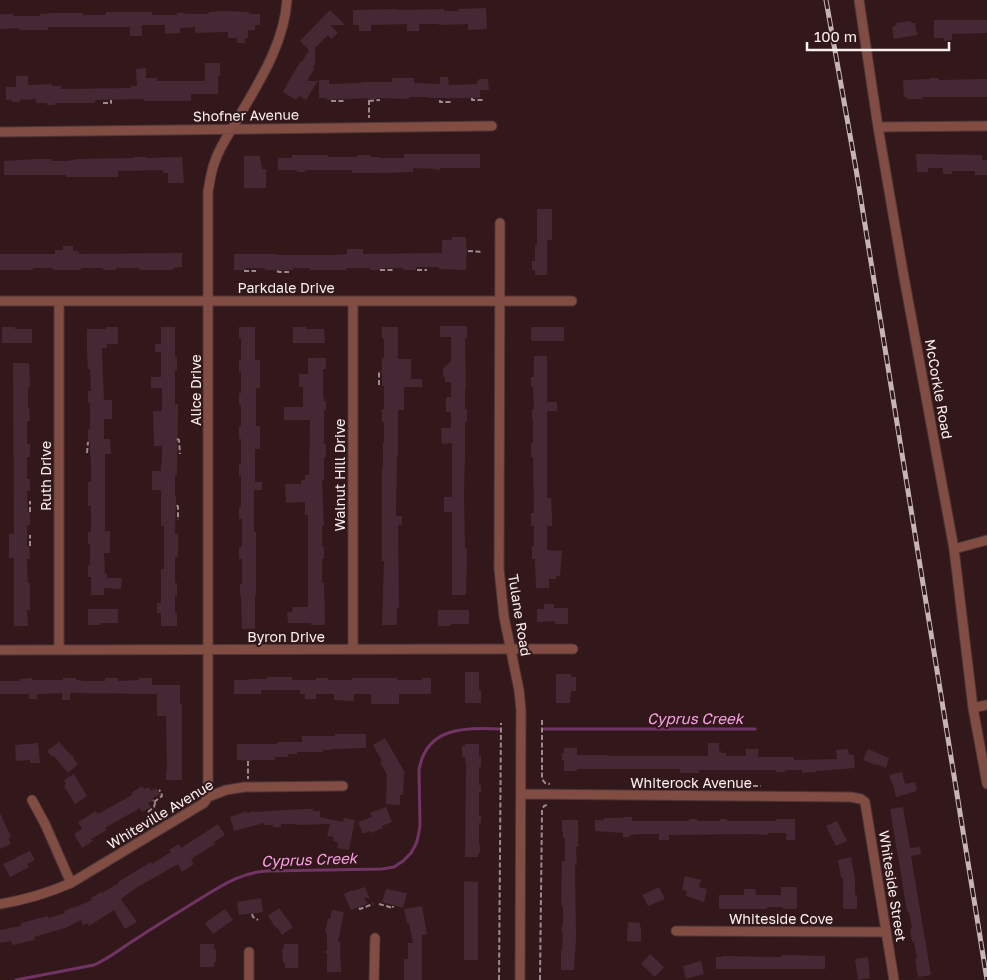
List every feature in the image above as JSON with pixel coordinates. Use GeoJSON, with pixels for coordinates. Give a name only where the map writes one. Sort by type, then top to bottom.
{"type":"FeatureCollection","features":[{"type":"Feature","properties":{"kind":"street","name":"Alice Drive"},"geometry":{"type":"LineString","coordinates":[[208,797],[208,192],[215,160],[276,48],[282,29],[287,0]]}},
{"type":"Feature","properties":{"kind":"street","name":"McCorkle Road"},"geometry":{"type":"LineString","coordinates":[[859,0],[878,127],[954,549],[972,708],[987,784]]}},
{"type":"Feature","properties":{"kind":"street","name":"Shofner Avenue"},"geometry":{"type":"LineString","coordinates":[[0,132],[492,126]]}},
{"type":"Feature","properties":{"kind":"street"},"geometry":{"type":"LineString","coordinates":[[878,127],[987,126]]}},
{"type":"Feature","properties":{"kind":"street","name":"Tulane Road"},"geometry":{"type":"LineString","coordinates":[[500,224],[499,569],[503,611],[519,690],[521,710],[520,980]]}},
{"type":"Feature","properties":{"kind":"street","name":"Parkdale Drive"},"geometry":{"type":"LineString","coordinates":[[0,301],[572,301]]}},
{"type":"Feature","properties":{"kind":"street","name":"Ruth Drive"},"geometry":{"type":"LineString","coordinates":[[58,650],[59,301]]}},
{"type":"Feature","properties":{"kind":"street","name":"Walnut Hill Drive"},"geometry":{"type":"LineString","coordinates":[[353,301],[353,649]]}},
{"type":"Feature","properties":{"kind":"street"},"geometry":{"type":"LineString","coordinates":[[954,549],[987,540]]}},
{"type":"Feature","properties":{"kind":"street","name":"Byron Drive"},"geometry":{"type":"LineString","coordinates":[[0,650],[573,649]]}},
{"type":"Feature","properties":{"kind":"street"},"geometry":{"type":"LineString","coordinates":[[972,708],[987,705]]}},
{"type":"Feature","properties":{"kind":"street","name":"Whiteville Avenue"},"geometry":{"type":"LineString","coordinates":[[0,904],[34,897],[71,883],[204,803],[208,797],[226,790],[263,786],[343,786]]}},
{"type":"Feature","properties":{"kind":"street","name":"Whiterock Avenue"},"geometry":{"type":"LineString","coordinates":[[521,794],[850,797],[861,799]]}},
{"type":"Feature","properties":{"kind":"street","name":"Whiteside Street"},"geometry":{"type":"LineString","coordinates":[[861,799],[865,802],[894,980]]}},
{"type":"Feature","properties":{"kind":"street"},"geometry":{"type":"LineString","coordinates":[[32,800],[45,824],[71,883]]}},
{"type":"Feature","properties":{"kind":"street","name":"Whiteside Cove"},"geometry":{"type":"LineString","coordinates":[[676,931],[886,932]]}},
{"type":"Feature","properties":{"kind":"street"},"geometry":{"type":"LineString","coordinates":[[374,980],[375,938]]}},
{"type":"Feature","properties":{"kind":"street"},"geometry":{"type":"LineString","coordinates":[[249,952],[249,980]]}},
{"type":"Feature","properties":{"kind":"path"},"geometry":{"type":"LineString","coordinates":[[472,98],[472,100],[484,100]]}},
{"type":"Feature","properties":{"kind":"path"},"geometry":{"type":"LineString","coordinates":[[103,103],[111,103],[111,100]]}},
{"type":"Feature","properties":{"kind":"path"},"geometry":{"type":"LineString","coordinates":[[332,100],[344,101]]}},
{"type":"Feature","properties":{"kind":"path"},"geometry":{"type":"LineString","coordinates":[[369,118],[369,100],[380,100]]}},
{"type":"Feature","properties":{"kind":"path"},"geometry":{"type":"LineString","coordinates":[[440,100],[440,102],[452,102]]}},
{"type":"Feature","properties":{"kind":"path"},"geometry":{"type":"LineString","coordinates":[[468,251],[483,252]]}},
{"type":"Feature","properties":{"kind":"path"},"geometry":{"type":"LineString","coordinates":[[244,270],[256,270]]}},
{"type":"Feature","properties":{"kind":"path"},"geometry":{"type":"LineString","coordinates":[[277,270],[279,272],[290,272]]}},
{"type":"Feature","properties":{"kind":"path"},"geometry":{"type":"LineString","coordinates":[[380,270],[393,270]]}},
{"type":"Feature","properties":{"kind":"path"},"geometry":{"type":"LineString","coordinates":[[416,270],[426,270]]}},
{"type":"Feature","properties":{"kind":"path"},"geometry":{"type":"LineString","coordinates":[[379,385],[379,372],[381,371]]}},
{"type":"Feature","properties":{"kind":"path"},"geometry":{"type":"LineString","coordinates":[[178,438],[180,454]]}},
{"type":"Feature","properties":{"kind":"path"},"geometry":{"type":"LineString","coordinates":[[87,453],[88,442]]}},
{"type":"Feature","properties":{"kind":"path"},"geometry":{"type":"LineString","coordinates":[[30,501],[30,512]]}},
{"type":"Feature","properties":{"kind":"path"},"geometry":{"type":"LineString","coordinates":[[177,505],[178,520]]}},
{"type":"Feature","properties":{"kind":"path"},"geometry":{"type":"LineString","coordinates":[[30,535],[30,546]]}},
{"type":"Feature","properties":{"kind":"path"},"geometry":{"type":"LineString","coordinates":[[542,720],[542,779],[547,784],[556,784]]}},
{"type":"Feature","properties":{"kind":"path"},"geometry":{"type":"LineString","coordinates":[[499,980],[501,723]]}},
{"type":"Feature","properties":{"kind":"path"},"geometry":{"type":"LineString","coordinates":[[248,762],[248,779]]}},
{"type":"Feature","properties":{"kind":"path"},"geometry":{"type":"LineString","coordinates":[[752,786],[761,786]]}},
{"type":"Feature","properties":{"kind":"path"},"geometry":{"type":"LineString","coordinates":[[148,812],[154,807],[153,801],[162,796],[160,790]]}},
{"type":"Feature","properties":{"kind":"path"},"geometry":{"type":"LineString","coordinates":[[540,980],[542,810],[545,805],[556,804]]}},
{"type":"Feature","properties":{"kind":"path"},"geometry":{"type":"LineString","coordinates":[[359,908],[373,904]]}},
{"type":"Feature","properties":{"kind":"path"},"geometry":{"type":"LineString","coordinates":[[379,904],[393,908],[393,906]]}},
{"type":"Feature","properties":{"kind":"path"},"geometry":{"type":"LineString","coordinates":[[252,914],[258,920]]}},
{"type":"Feature","properties":{"kind":"building"},"geometry":{"type":"Polygon","coordinates":[[[486,8],[487,29],[468,30],[468,24],[419,24],[419,31],[407,31],[407,24],[371,25],[371,31],[359,31],[359,25],[353,25],[353,10],[444,9],[444,11],[458,11],[458,9],[486,8]]]}},
{"type":"Feature","properties":{"kind":"building"},"geometry":{"type":"Polygon","coordinates":[[[330,10],[345,25],[330,25],[338,33],[331,39],[328,35],[315,48],[314,69],[307,81],[318,81],[306,100],[299,96],[296,100],[283,92],[309,50],[300,41],[330,10]]]}},
{"type":"Feature","properties":{"kind":"building"},"geometry":{"type":"Polygon","coordinates":[[[224,11],[260,14],[260,25],[255,25],[255,30],[248,30],[248,38],[245,38],[245,43],[237,43],[237,38],[228,38],[228,32],[195,33],[195,27],[180,28],[180,33],[165,34],[165,25],[142,25],[142,36],[130,36],[130,27],[48,27],[48,30],[0,29],[0,15],[2,14],[40,16],[40,14],[53,13],[105,15],[106,12],[152,12],[152,15],[177,15],[177,13],[208,14],[210,12],[224,11]]]}},
{"type":"Feature","properties":{"kind":"building"},"geometry":{"type":"Polygon","coordinates":[[[934,20],[987,20],[987,33],[952,34],[952,40],[944,41],[944,38],[934,38],[934,20]]]}},
{"type":"Feature","properties":{"kind":"building"},"geometry":{"type":"Polygon","coordinates":[[[910,21],[915,23],[917,35],[894,39],[892,27],[897,25],[896,23],[910,21]]]}},
{"type":"Feature","properties":{"kind":"building"},"geometry":{"type":"Polygon","coordinates":[[[205,63],[220,63],[218,94],[191,94],[191,101],[144,101],[144,99],[95,100],[95,103],[55,103],[55,105],[47,105],[47,103],[36,103],[36,99],[20,100],[20,102],[6,100],[6,87],[16,87],[16,76],[28,76],[28,85],[52,84],[52,86],[61,86],[61,89],[131,88],[131,86],[137,86],[136,69],[146,68],[146,78],[157,78],[157,81],[205,81],[205,63]]]}},
{"type":"Feature","properties":{"kind":"building"},"geometry":{"type":"Polygon","coordinates":[[[440,77],[448,77],[449,85],[477,84],[479,79],[488,79],[489,90],[480,90],[480,98],[409,97],[409,99],[367,98],[327,100],[327,98],[319,98],[319,80],[329,80],[329,84],[392,82],[392,78],[414,78],[414,83],[440,84],[440,77]]]}},
{"type":"Feature","properties":{"kind":"building"},"geometry":{"type":"Polygon","coordinates":[[[939,78],[939,80],[987,79],[987,97],[922,97],[922,99],[907,99],[907,97],[904,97],[903,80],[939,78]]]}},
{"type":"Feature","properties":{"kind":"building"},"geometry":{"type":"Polygon","coordinates":[[[404,154],[480,154],[480,168],[441,168],[438,171],[436,169],[413,168],[413,172],[379,173],[352,173],[352,170],[305,170],[305,172],[297,172],[297,170],[278,170],[278,158],[292,158],[292,155],[357,157],[357,155],[370,155],[370,157],[379,158],[404,158],[404,154]]]}},
{"type":"Feature","properties":{"kind":"building"},"geometry":{"type":"Polygon","coordinates":[[[916,154],[982,155],[982,160],[987,160],[987,175],[975,175],[975,171],[952,171],[952,174],[943,174],[943,168],[928,168],[928,172],[917,172],[916,154]]]}},
{"type":"Feature","properties":{"kind":"building"},"geometry":{"type":"Polygon","coordinates":[[[244,156],[260,156],[262,169],[266,169],[266,188],[244,188],[244,156]]]}},
{"type":"Feature","properties":{"kind":"building"},"geometry":{"type":"Polygon","coordinates":[[[134,157],[182,157],[184,183],[168,183],[168,173],[163,173],[163,170],[118,171],[118,177],[4,175],[4,161],[51,159],[51,161],[66,161],[134,157]]]}},
{"type":"Feature","properties":{"kind":"building"},"geometry":{"type":"Polygon","coordinates":[[[537,209],[552,209],[552,240],[547,240],[547,275],[535,275],[535,270],[532,270],[532,261],[535,261],[535,245],[537,245],[537,209]]]}},
{"type":"Feature","properties":{"kind":"building"},"geometry":{"type":"Polygon","coordinates":[[[452,237],[466,237],[466,270],[416,267],[416,270],[403,270],[403,268],[382,268],[382,270],[370,270],[370,268],[310,270],[310,268],[293,268],[293,270],[265,270],[265,268],[246,268],[246,270],[234,270],[234,254],[333,255],[347,254],[347,249],[363,249],[363,254],[442,253],[442,240],[452,240],[452,237]]]}},
{"type":"Feature","properties":{"kind":"building"},"geometry":{"type":"Polygon","coordinates":[[[63,246],[73,246],[73,251],[79,251],[79,254],[182,253],[182,267],[173,268],[173,270],[116,268],[116,270],[103,270],[103,268],[81,268],[81,270],[53,270],[53,268],[33,268],[33,270],[0,270],[0,254],[55,254],[55,250],[63,250],[63,246]]]}},
{"type":"Feature","properties":{"kind":"building"},"geometry":{"type":"Polygon","coordinates":[[[440,326],[467,326],[467,338],[465,338],[465,409],[467,409],[467,422],[465,422],[464,491],[465,548],[467,548],[466,595],[452,595],[452,512],[444,512],[444,497],[452,497],[452,443],[442,444],[441,428],[451,428],[451,412],[446,412],[446,397],[451,397],[451,382],[445,382],[443,369],[451,361],[451,337],[440,337],[440,326]]]}},
{"type":"Feature","properties":{"kind":"building"},"geometry":{"type":"Polygon","coordinates":[[[2,327],[32,329],[32,343],[2,343],[2,327]]]}},
{"type":"Feature","properties":{"kind":"building"},"geometry":{"type":"Polygon","coordinates":[[[106,327],[118,327],[118,344],[107,344],[107,348],[102,348],[104,400],[112,400],[112,419],[104,419],[104,439],[110,439],[111,454],[105,454],[105,531],[110,531],[110,553],[104,553],[105,574],[107,574],[107,578],[122,578],[121,589],[104,588],[104,595],[91,595],[91,577],[88,577],[90,544],[88,544],[88,532],[91,532],[91,506],[88,506],[88,482],[91,482],[91,457],[90,442],[88,442],[90,403],[88,403],[88,391],[91,391],[90,369],[88,369],[87,329],[106,329],[106,327]]]}},
{"type":"Feature","properties":{"kind":"building"},"geometry":{"type":"Polygon","coordinates":[[[161,327],[175,327],[175,357],[177,357],[177,370],[175,370],[175,404],[178,404],[178,415],[175,534],[178,534],[178,557],[175,557],[177,596],[175,596],[175,613],[177,613],[177,626],[161,626],[161,613],[157,613],[157,603],[161,603],[161,569],[164,569],[164,526],[161,526],[161,490],[152,490],[152,471],[161,471],[162,463],[162,446],[154,446],[153,411],[162,411],[162,388],[151,388],[151,377],[161,377],[161,352],[155,352],[155,344],[161,344],[161,327]]]}},
{"type":"Feature","properties":{"kind":"building"},"geometry":{"type":"Polygon","coordinates":[[[239,327],[255,327],[255,360],[260,360],[260,388],[256,388],[256,426],[260,426],[260,449],[255,449],[255,482],[262,482],[262,490],[254,490],[254,532],[256,532],[255,629],[242,629],[240,595],[242,559],[239,559],[239,547],[242,547],[242,519],[239,519],[239,507],[241,507],[239,464],[241,464],[241,439],[239,439],[239,426],[241,426],[241,405],[239,405],[239,393],[241,393],[241,372],[239,372],[239,360],[241,360],[241,338],[239,338],[239,327]]]}},
{"type":"Feature","properties":{"kind":"building"},"geometry":{"type":"Polygon","coordinates":[[[293,327],[324,329],[325,343],[293,343],[293,327]]]}},
{"type":"Feature","properties":{"kind":"building"},"geometry":{"type":"Polygon","coordinates":[[[382,327],[398,327],[398,359],[411,359],[411,379],[422,379],[422,387],[404,387],[404,410],[398,410],[396,516],[402,516],[402,525],[398,525],[399,608],[397,608],[397,625],[382,625],[384,561],[382,561],[382,467],[384,422],[382,422],[382,409],[384,409],[384,386],[382,386],[382,358],[384,358],[384,339],[382,339],[382,327]]]}},
{"type":"Feature","properties":{"kind":"building"},"geometry":{"type":"Polygon","coordinates":[[[531,327],[564,327],[564,341],[531,341],[531,327]]]}},
{"type":"Feature","properties":{"kind":"building"},"geometry":{"type":"Polygon","coordinates":[[[534,356],[547,356],[547,402],[557,402],[557,411],[547,411],[547,498],[551,498],[552,526],[547,526],[547,550],[562,551],[560,576],[556,576],[556,579],[549,579],[549,588],[536,588],[535,559],[532,559],[534,526],[531,526],[531,513],[534,513],[531,443],[533,443],[532,409],[534,409],[531,377],[534,377],[534,356]]]}},
{"type":"Feature","properties":{"kind":"building"},"geometry":{"type":"Polygon","coordinates":[[[308,358],[326,358],[326,369],[323,369],[323,393],[324,401],[326,401],[326,410],[324,410],[324,444],[326,444],[326,457],[324,457],[324,480],[322,480],[324,526],[322,526],[322,547],[324,547],[324,559],[322,559],[322,583],[324,583],[325,625],[288,623],[287,612],[292,612],[293,607],[308,607],[308,515],[305,515],[305,502],[286,503],[285,484],[301,484],[301,480],[305,480],[305,475],[309,475],[310,420],[284,420],[284,407],[303,407],[303,387],[299,387],[299,374],[308,374],[308,358]]]}},
{"type":"Feature","properties":{"kind":"building"},"geometry":{"type":"Polygon","coordinates":[[[13,363],[29,363],[30,387],[28,387],[28,408],[30,421],[27,421],[27,444],[30,444],[30,457],[27,457],[27,479],[30,479],[30,491],[27,491],[30,525],[27,525],[27,546],[29,546],[30,559],[27,559],[28,583],[30,583],[30,610],[27,610],[28,626],[14,626],[14,558],[9,558],[9,534],[14,534],[13,363]]]}},
{"type":"Feature","properties":{"kind":"building"},"geometry":{"type":"Polygon","coordinates":[[[544,604],[554,604],[554,608],[568,608],[568,624],[555,624],[555,621],[537,622],[537,609],[544,609],[544,604]]]}},
{"type":"Feature","properties":{"kind":"building"},"geometry":{"type":"Polygon","coordinates":[[[88,609],[118,609],[118,623],[88,625],[88,609]]]}},
{"type":"Feature","properties":{"kind":"building"},"geometry":{"type":"Polygon","coordinates":[[[438,610],[469,610],[469,624],[438,626],[438,610]]]}},
{"type":"Feature","properties":{"kind":"building"},"geometry":{"type":"Polygon","coordinates":[[[465,672],[479,672],[481,703],[465,703],[465,672]]]}},
{"type":"Feature","properties":{"kind":"building"},"geometry":{"type":"Polygon","coordinates":[[[556,674],[571,674],[571,677],[576,677],[576,691],[571,691],[570,703],[556,703],[556,674]]]}},
{"type":"Feature","properties":{"kind":"building"},"geometry":{"type":"Polygon","coordinates":[[[267,677],[292,677],[292,680],[316,680],[316,678],[352,680],[352,678],[397,678],[397,680],[422,680],[422,678],[431,678],[431,694],[399,694],[399,704],[371,704],[371,694],[354,694],[354,701],[334,700],[334,694],[316,694],[316,699],[305,699],[305,694],[300,694],[300,690],[261,690],[261,694],[234,694],[234,680],[267,679],[267,677]]]}},
{"type":"Feature","properties":{"kind":"building"},"geometry":{"type":"Polygon","coordinates":[[[32,678],[32,680],[76,678],[76,680],[81,681],[105,681],[105,678],[118,678],[118,681],[152,678],[152,685],[180,685],[180,704],[182,704],[182,780],[166,780],[166,716],[157,716],[157,694],[70,693],[70,700],[62,700],[62,693],[37,694],[37,699],[29,699],[29,694],[0,694],[0,681],[20,681],[20,679],[32,678]]]}},
{"type":"Feature","properties":{"kind":"building"},"geometry":{"type":"Polygon","coordinates":[[[335,734],[366,734],[366,748],[332,749],[323,750],[323,752],[297,752],[297,754],[288,754],[288,757],[275,757],[275,760],[237,760],[237,744],[302,742],[302,736],[335,736],[335,734]]]}},
{"type":"Feature","properties":{"kind":"building"},"geometry":{"type":"Polygon","coordinates":[[[385,738],[404,771],[403,795],[400,795],[400,805],[386,804],[387,775],[373,745],[385,738]]]}},
{"type":"Feature","properties":{"kind":"building"},"geometry":{"type":"Polygon","coordinates":[[[59,742],[73,755],[78,764],[68,773],[54,756],[52,757],[47,751],[59,742]]]}},
{"type":"Feature","properties":{"kind":"building"},"geometry":{"type":"Polygon","coordinates":[[[38,743],[40,763],[30,763],[30,760],[16,761],[15,745],[38,743]]]}},
{"type":"Feature","properties":{"kind":"building"},"geometry":{"type":"Polygon","coordinates":[[[708,743],[719,743],[719,751],[726,753],[726,756],[746,756],[746,749],[758,749],[758,757],[794,757],[794,760],[837,759],[836,750],[848,749],[849,755],[854,755],[855,768],[802,773],[802,770],[776,772],[776,770],[699,770],[699,773],[680,773],[680,769],[577,769],[577,771],[564,771],[564,760],[562,760],[564,748],[577,748],[577,755],[708,756],[708,743]]]}},
{"type":"Feature","properties":{"kind":"building"},"geometry":{"type":"Polygon","coordinates":[[[465,744],[479,744],[479,756],[481,756],[481,767],[479,767],[481,792],[479,792],[479,816],[481,816],[481,823],[479,823],[480,853],[478,853],[478,857],[465,857],[466,767],[465,757],[462,757],[462,746],[465,746],[465,744]]]}},
{"type":"Feature","properties":{"kind":"building"},"geometry":{"type":"Polygon","coordinates":[[[868,749],[889,758],[886,768],[863,760],[868,749]]]}},
{"type":"Feature","properties":{"kind":"building"},"geometry":{"type":"Polygon","coordinates":[[[902,772],[905,784],[915,782],[917,791],[896,797],[889,775],[902,772]]]}},
{"type":"Feature","properties":{"kind":"building"},"geometry":{"type":"Polygon","coordinates":[[[74,774],[87,796],[75,804],[64,786],[66,784],[64,780],[74,774]]]}},
{"type":"Feature","properties":{"kind":"building"},"geometry":{"type":"Polygon","coordinates":[[[142,786],[144,789],[149,787],[151,791],[156,788],[160,794],[148,803],[151,807],[142,812],[140,808],[105,828],[107,830],[91,839],[93,841],[82,848],[74,834],[82,829],[78,822],[96,811],[98,814],[132,795],[131,793],[142,786]]]}},
{"type":"Feature","properties":{"kind":"building"},"geometry":{"type":"Polygon","coordinates":[[[386,807],[392,822],[371,833],[370,831],[363,834],[358,822],[372,817],[370,813],[386,807]]]}},
{"type":"Feature","properties":{"kind":"building"},"geometry":{"type":"Polygon","coordinates":[[[903,807],[910,848],[920,847],[921,854],[911,856],[931,975],[918,977],[915,959],[917,958],[910,929],[912,928],[909,912],[907,911],[890,809],[903,807]]]}},
{"type":"Feature","properties":{"kind":"building"},"geometry":{"type":"Polygon","coordinates":[[[302,809],[320,811],[320,817],[343,822],[344,818],[355,820],[349,850],[337,848],[338,842],[333,841],[334,837],[327,836],[330,824],[281,824],[281,827],[273,827],[273,825],[264,825],[264,823],[234,831],[230,817],[247,811],[247,813],[302,809]]]}},
{"type":"Feature","properties":{"kind":"building"},"geometry":{"type":"Polygon","coordinates":[[[0,813],[11,837],[8,838],[11,844],[0,849],[0,813]]]}},
{"type":"Feature","properties":{"kind":"building"},"geometry":{"type":"Polygon","coordinates":[[[632,817],[632,821],[689,821],[689,819],[697,819],[697,821],[720,821],[720,819],[727,819],[727,821],[776,821],[776,819],[795,819],[795,840],[786,840],[786,833],[768,833],[768,835],[669,835],[669,840],[659,840],[659,834],[623,837],[623,833],[595,831],[595,820],[632,817]]]}},
{"type":"Feature","properties":{"kind":"building"},"geometry":{"type":"Polygon","coordinates":[[[562,820],[578,820],[577,865],[575,865],[576,939],[574,970],[561,970],[563,934],[563,909],[561,905],[562,861],[565,861],[565,838],[563,838],[562,832],[562,820]]]}},
{"type":"Feature","properties":{"kind":"building"},"geometry":{"type":"Polygon","coordinates":[[[837,821],[847,841],[836,846],[826,826],[837,821]]]}},
{"type":"Feature","properties":{"kind":"building"},"geometry":{"type":"Polygon","coordinates":[[[218,824],[225,835],[214,842],[215,844],[194,857],[191,860],[194,864],[182,872],[178,864],[136,888],[121,899],[137,922],[125,929],[114,910],[89,926],[88,923],[83,925],[81,920],[65,928],[34,937],[35,940],[12,945],[11,941],[0,943],[0,930],[65,913],[64,911],[92,900],[91,898],[171,852],[169,850],[179,844],[181,848],[218,824]]]}},
{"type":"Feature","properties":{"kind":"building"},"geometry":{"type":"Polygon","coordinates":[[[30,851],[35,860],[27,864],[29,867],[10,877],[3,864],[30,851]]]}},
{"type":"Feature","properties":{"kind":"building"},"geometry":{"type":"Polygon","coordinates":[[[851,857],[855,879],[855,895],[857,895],[857,909],[843,909],[843,878],[841,878],[838,860],[851,857]]]}},
{"type":"Feature","properties":{"kind":"building"},"geometry":{"type":"Polygon","coordinates":[[[685,876],[701,880],[699,887],[707,889],[704,902],[686,896],[687,891],[682,890],[685,876]]]}},
{"type":"Feature","properties":{"kind":"building"},"geometry":{"type":"Polygon","coordinates":[[[464,881],[478,882],[478,960],[464,960],[464,881]]]}},
{"type":"Feature","properties":{"kind":"building"},"geometry":{"type":"Polygon","coordinates":[[[365,887],[370,899],[364,897],[367,904],[351,910],[344,894],[365,887]]]}},
{"type":"Feature","properties":{"kind":"building"},"geometry":{"type":"Polygon","coordinates":[[[659,887],[665,899],[648,906],[642,895],[659,887]]]}},
{"type":"Feature","properties":{"kind":"building"},"geometry":{"type":"Polygon","coordinates":[[[781,887],[797,887],[797,909],[767,907],[767,909],[719,909],[719,895],[744,895],[744,889],[755,889],[756,895],[781,895],[781,887]]]}},
{"type":"Feature","properties":{"kind":"building"},"geometry":{"type":"Polygon","coordinates":[[[386,889],[407,893],[403,908],[382,902],[386,889]]]}},
{"type":"Feature","properties":{"kind":"building"},"geometry":{"type":"Polygon","coordinates":[[[261,898],[263,912],[239,915],[237,902],[261,898]]]}},
{"type":"Feature","properties":{"kind":"building"},"geometry":{"type":"Polygon","coordinates":[[[422,906],[427,934],[422,935],[422,980],[404,980],[404,959],[408,959],[408,943],[413,943],[404,909],[422,906]]]}},
{"type":"Feature","properties":{"kind":"building"},"geometry":{"type":"Polygon","coordinates":[[[279,908],[293,927],[282,935],[268,916],[279,908]]]}},
{"type":"Feature","properties":{"kind":"building"},"geometry":{"type":"Polygon","coordinates":[[[225,909],[233,920],[213,934],[205,923],[225,909]]]}},
{"type":"Feature","properties":{"kind":"building"},"geometry":{"type":"Polygon","coordinates":[[[332,910],[344,912],[338,942],[340,942],[341,972],[327,972],[327,954],[324,952],[327,950],[327,933],[325,932],[332,910]]]}},
{"type":"Feature","properties":{"kind":"building"},"geometry":{"type":"Polygon","coordinates":[[[628,922],[640,923],[641,942],[627,941],[628,922]]]}},
{"type":"Feature","properties":{"kind":"building"},"geometry":{"type":"Polygon","coordinates":[[[200,944],[214,944],[216,962],[214,962],[214,967],[200,967],[200,944]]]}},
{"type":"Feature","properties":{"kind":"building"},"geometry":{"type":"Polygon","coordinates":[[[284,944],[298,944],[298,968],[285,968],[282,949],[284,949],[284,944]]]}},
{"type":"Feature","properties":{"kind":"building"},"geometry":{"type":"Polygon","coordinates":[[[650,954],[664,967],[655,977],[641,964],[650,954]]]}},
{"type":"Feature","properties":{"kind":"building"},"geometry":{"type":"Polygon","coordinates":[[[782,955],[825,956],[825,969],[716,969],[716,957],[782,957],[782,955]]]}},
{"type":"Feature","properties":{"kind":"building"},"geometry":{"type":"Polygon","coordinates":[[[868,957],[870,978],[858,980],[855,959],[868,957]]]}},
{"type":"Feature","properties":{"kind":"building"},"geometry":{"type":"Polygon","coordinates":[[[701,961],[704,974],[686,979],[683,966],[701,961]]]}},
{"type":"Feature","properties":{"kind":"waterway","name":"Cyprus Creek"},"geometry":{"type":"LineString","coordinates":[[16,980],[94,965],[215,890],[249,874],[268,871],[382,869],[394,867],[411,853],[416,844],[420,826],[419,770],[423,756],[429,746],[438,738],[460,730],[499,729]]}},
{"type":"Feature","properties":{"kind":"waterway","name":"Cyprus Creek"},"geometry":{"type":"LineString","coordinates":[[544,729],[755,729]]}},
{"type":"Feature","properties":{"kind":"railway"},"geometry":{"type":"LineString","coordinates":[[826,0],[856,169],[987,980]]}}]}
